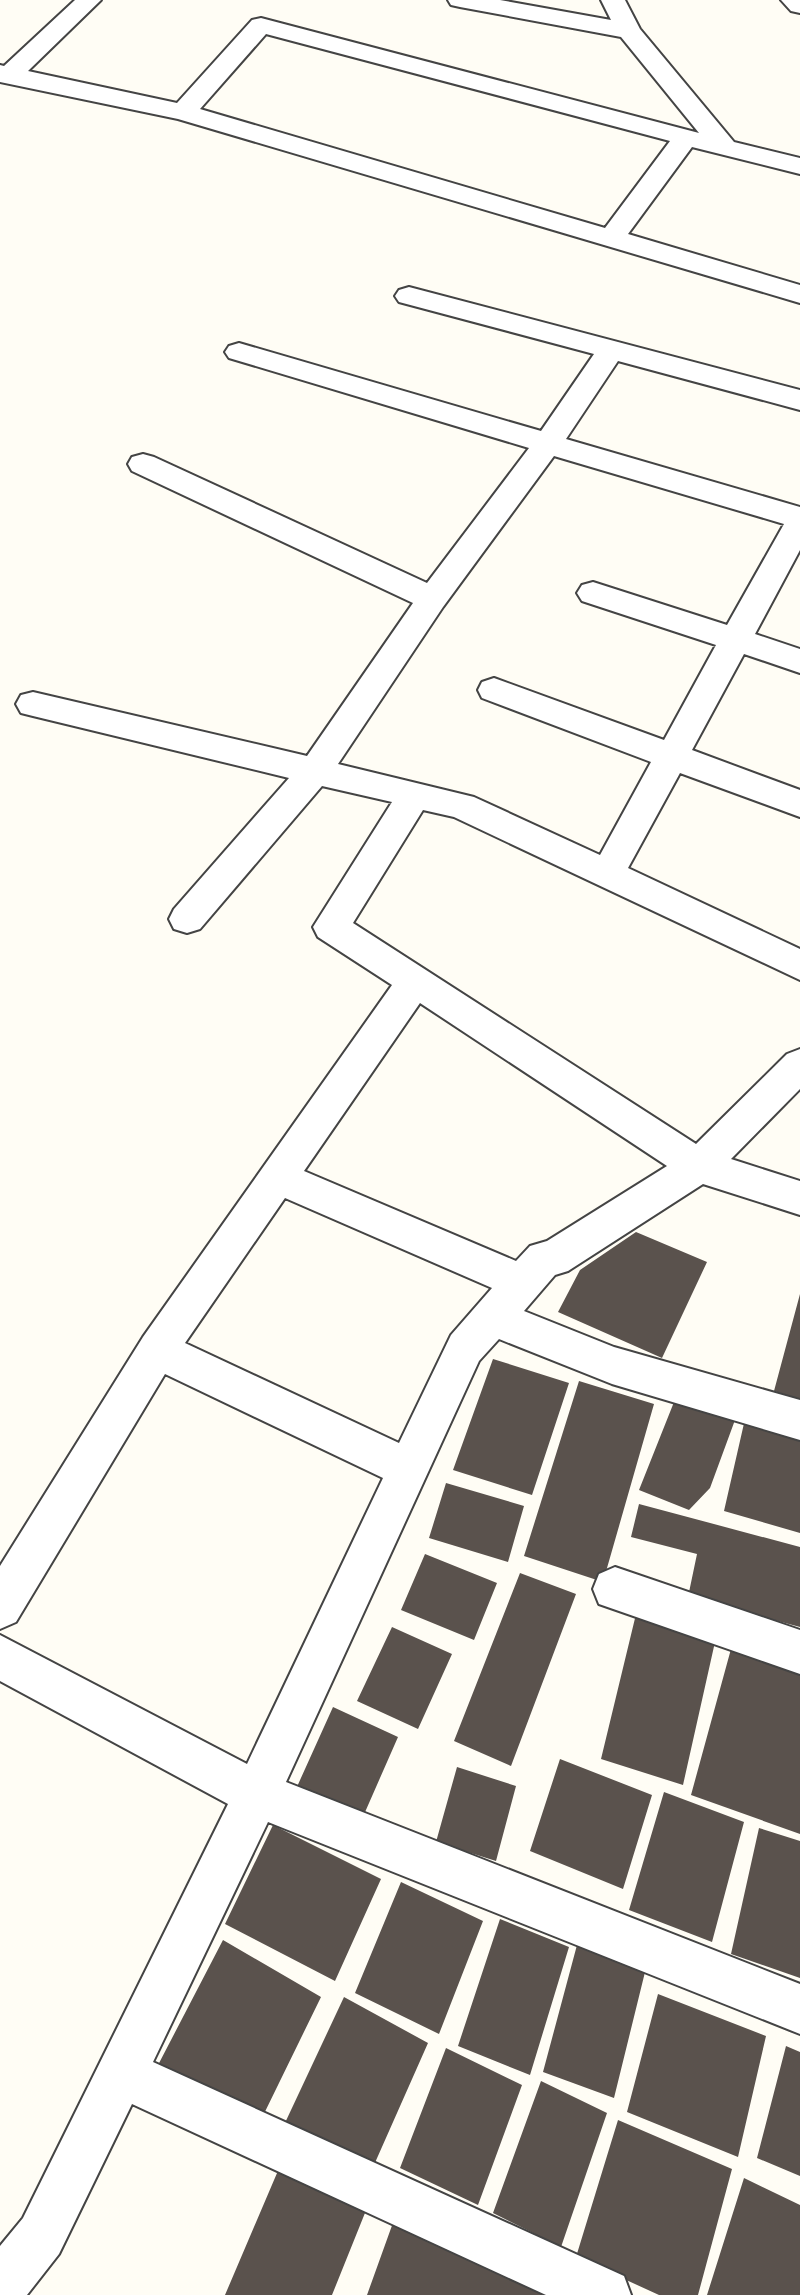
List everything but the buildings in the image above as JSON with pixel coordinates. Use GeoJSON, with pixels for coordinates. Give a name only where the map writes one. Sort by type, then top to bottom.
{"type":"FeatureCollection","features":[{"type":"Feature","properties":{"kind":"street"},"geometry":{"type":"LineString","coordinates":[[4,74],[89,0]]}},
{"type":"Feature","properties":{"kind":"street"},"geometry":{"type":"LineString","coordinates":[[460,0],[629,31]]}},
{"type":"Feature","properties":{"kind":"street"},"geometry":{"type":"LineString","coordinates":[[613,0],[629,31],[725,148]]}},
{"type":"Feature","properties":{"kind":"street"},"geometry":{"type":"LineString","coordinates":[[793,0],[800,6]]}},
{"type":"Feature","properties":{"kind":"street"},"geometry":{"type":"LineString","coordinates":[[183,112],[268,17],[686,138],[800,166]]}},
{"type":"Feature","properties":{"kind":"street"},"geometry":{"type":"LineString","coordinates":[[4,74],[183,112],[800,294]]}},
{"type":"Feature","properties":{"kind":"street"},"geometry":{"type":"LineString","coordinates":[[611,238],[686,138]]}},
{"type":"Feature","properties":{"kind":"street"},"geometry":{"type":"LineString","coordinates":[[409,296],[800,400]]}},
{"type":"Feature","properties":{"kind":"street"},"geometry":{"type":"LineString","coordinates":[[187,919],[315,771],[432,598],[548,443],[611,350]]}},
{"type":"Feature","properties":{"kind":"street"},"geometry":{"type":"LineString","coordinates":[[239,352],[800,520],[607,874]]}},
{"type":"Feature","properties":{"kind":"street"},"geometry":{"type":"LineString","coordinates":[[143,464],[432,598]]}},
{"type":"Feature","properties":{"kind":"street"},"geometry":{"type":"LineString","coordinates":[[593,593],[800,661]]}},
{"type":"Feature","properties":{"kind":"street"},"geometry":{"type":"LineString","coordinates":[[494,690],[800,804]]}},
{"type":"Feature","properties":{"kind":"street"},"geometry":{"type":"LineString","coordinates":[[33,704],[462,806],[800,965]]}},
{"type":"Feature","properties":{"kind":"street"},"geometry":{"type":"LineString","coordinates":[[415,794],[331,927],[699,1166],[800,1198]]}},
{"type":"Feature","properties":{"kind":"street"},"geometry":{"type":"LineString","coordinates":[[0,1607],[157,1350],[415,981]]}},
{"type":"Feature","properties":{"kind":"street"},"geometry":{"type":"LineString","coordinates":[[0,2287],[41,2236],[257,1794],[465,1348],[544,1259],[554,1258],[699,1166],[800,1065]]}},
{"type":"Feature","properties":{"kind":"street"},"geometry":{"type":"LineString","coordinates":[[278,1177],[523,1283]]}},
{"type":"Feature","properties":{"kind":"street"},"geometry":{"type":"LineString","coordinates":[[492,1317],[612,1365],[800,1420]]}},
{"type":"Feature","properties":{"kind":"street"},"geometry":{"type":"LineString","coordinates":[[157,1350],[409,1469]]}},
{"type":"Feature","properties":{"kind":"street"},"geometry":{"type":"LineString","coordinates":[[615,1588],[800,1652]]}},
{"type":"Feature","properties":{"kind":"street"},"geometry":{"type":"LineString","coordinates":[[0,1657],[257,1794],[800,2009]]}},
{"type":"Feature","properties":{"kind":"street"},"geometry":{"type":"LineString","coordinates":[[121,2073],[605,2295]]}}]}
